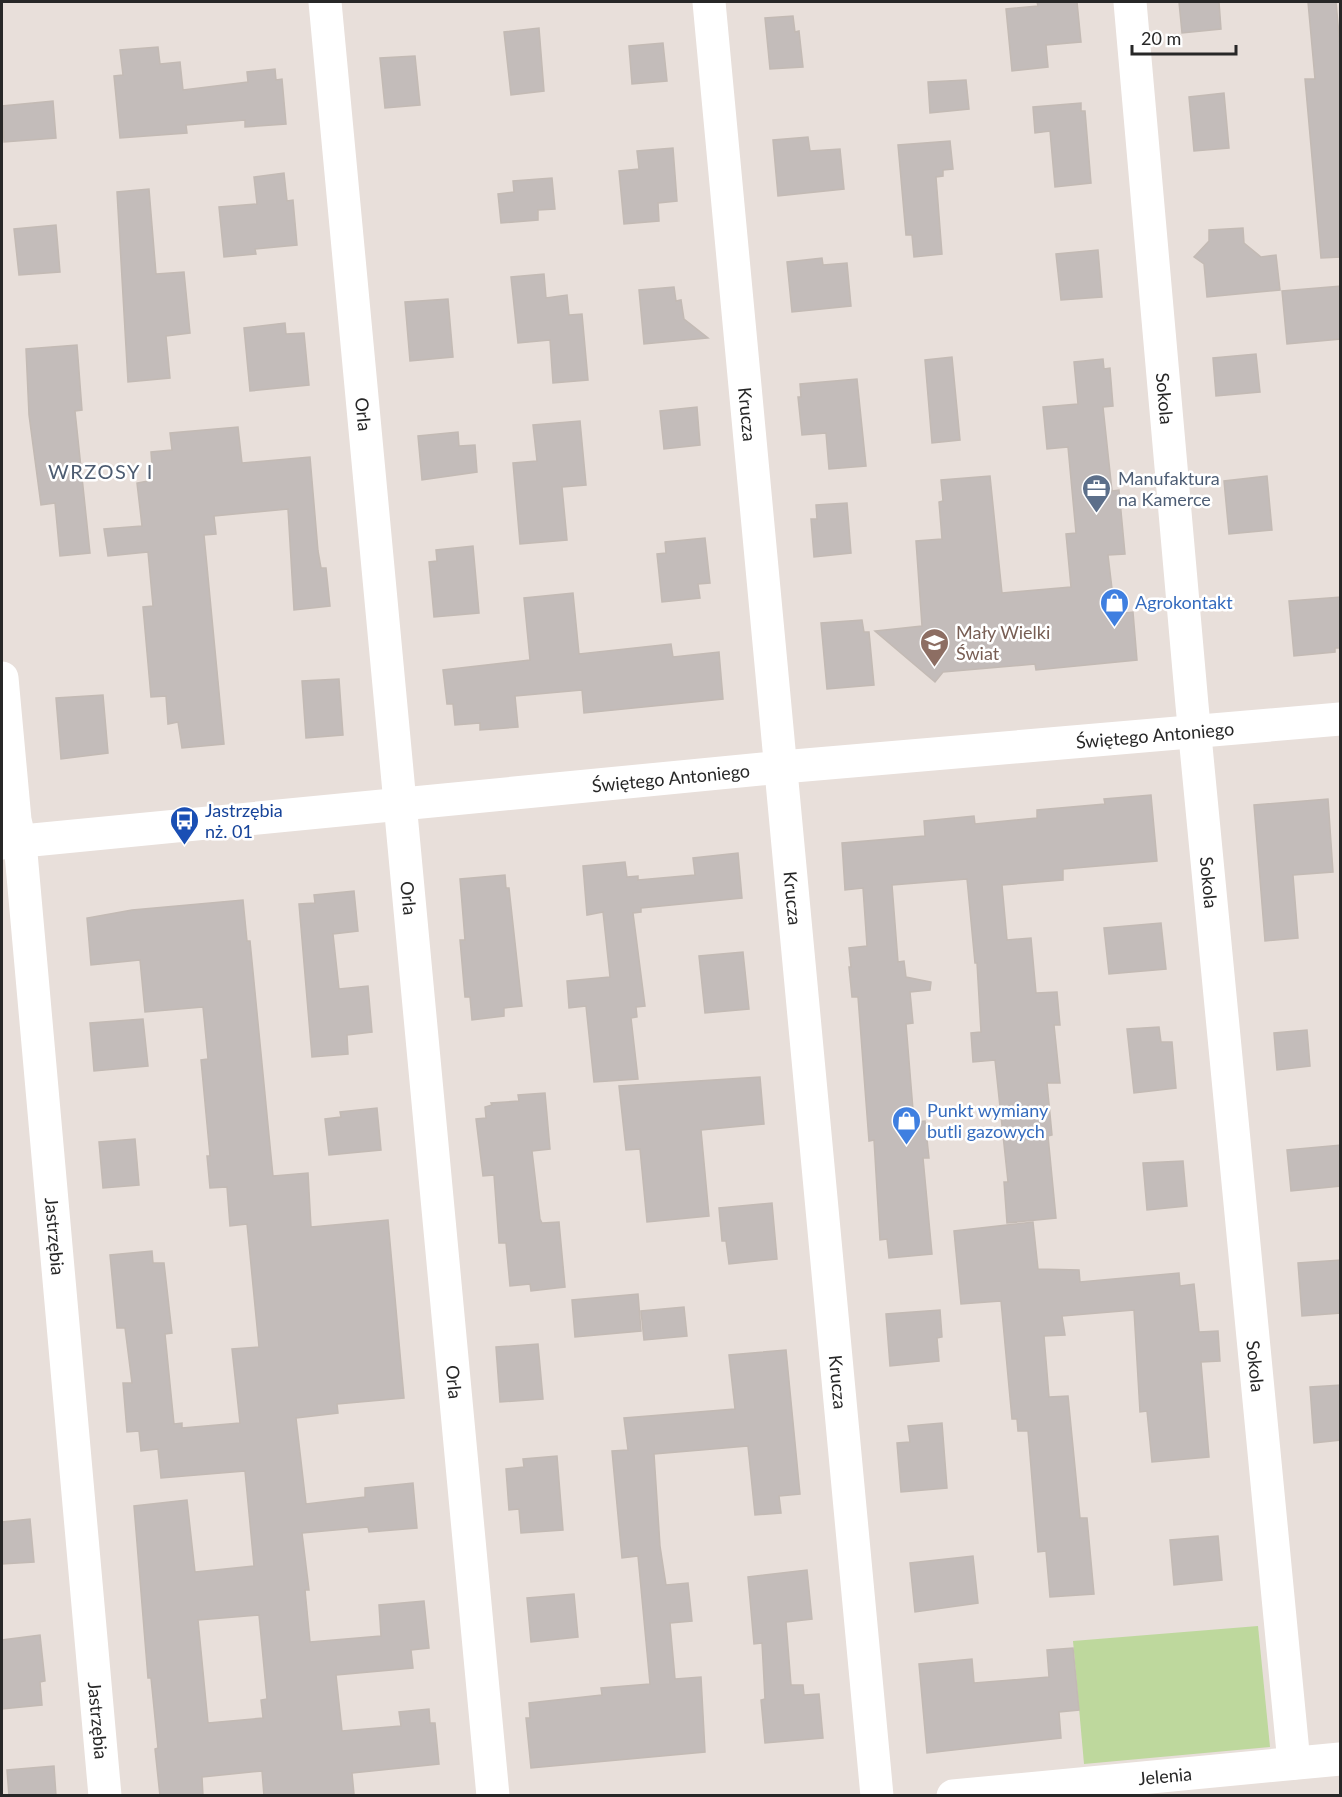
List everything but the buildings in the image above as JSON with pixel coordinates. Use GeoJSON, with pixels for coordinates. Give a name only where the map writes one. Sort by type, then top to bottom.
{"type":"FeatureCollection","features":[{"type":"Feature","properties":{"kind":"street","name":"Orla"},"geometry":{"type":"LineString","coordinates":[[325,2],[493,1796]]}},
{"type":"Feature","properties":{"kind":"street","name":"Krucza"},"geometry":{"type":"LineString","coordinates":[[710,2],[877,1796]]}},
{"type":"Feature","properties":{"kind":"street","name":"Sokola"},"geometry":{"type":"LineString","coordinates":[[1130,2],[1195,732],[1294,1763]]}},
{"type":"Feature","properties":{"kind":"street","name":"Jastrzębia"},"geometry":{"type":"LineString","coordinates":[[2,678],[15,820],[11,843],[105,1796]]}},
{"type":"Feature","properties":{"kind":"street","name":"Świętego Antoniego"},"geometry":{"type":"LineString","coordinates":[[11,843],[782,767],[1341,719]]}},
{"type":"Feature","properties":{"kind":"street","name":"Jelenia"},"geometry":{"type":"LineString","coordinates":[[953,1796],[1341,1759]]}},
{"type":"Feature","properties":{"kind":"green space"},"geometry":{"type":"Polygon","coordinates":[[[1258,1626],[1270,1747],[1084,1764],[1073,1641],[1258,1626]]]}},
{"type":"Feature","properties":{"kind":"place","name":"Manufaktura na Kamerce"},"geometry":{"type":"Point","coordinates":[1097,514]}},
{"type":"Feature","properties":{"kind":"place","name":"Agrokontakt"},"geometry":{"type":"Point","coordinates":[1114,628]}},
{"type":"Feature","properties":{"kind":"place","name":"Mały Wielki Świat"},"geometry":{"type":"Point","coordinates":[935,668]}},
{"type":"Feature","properties":{"kind":"place","name":"Jastrzębia nż. 01"},"geometry":{"type":"Point","coordinates":[184,846]}},
{"type":"Feature","properties":{"kind":"place","name":"Punkt wymiany butli gazowych"},"geometry":{"type":"Point","coordinates":[906,1146]}},
{"type":"Feature","properties":{"kind":"district","name":"WRZOSY I"},"geometry":{"type":"Point","coordinates":[101,471]}}]}
